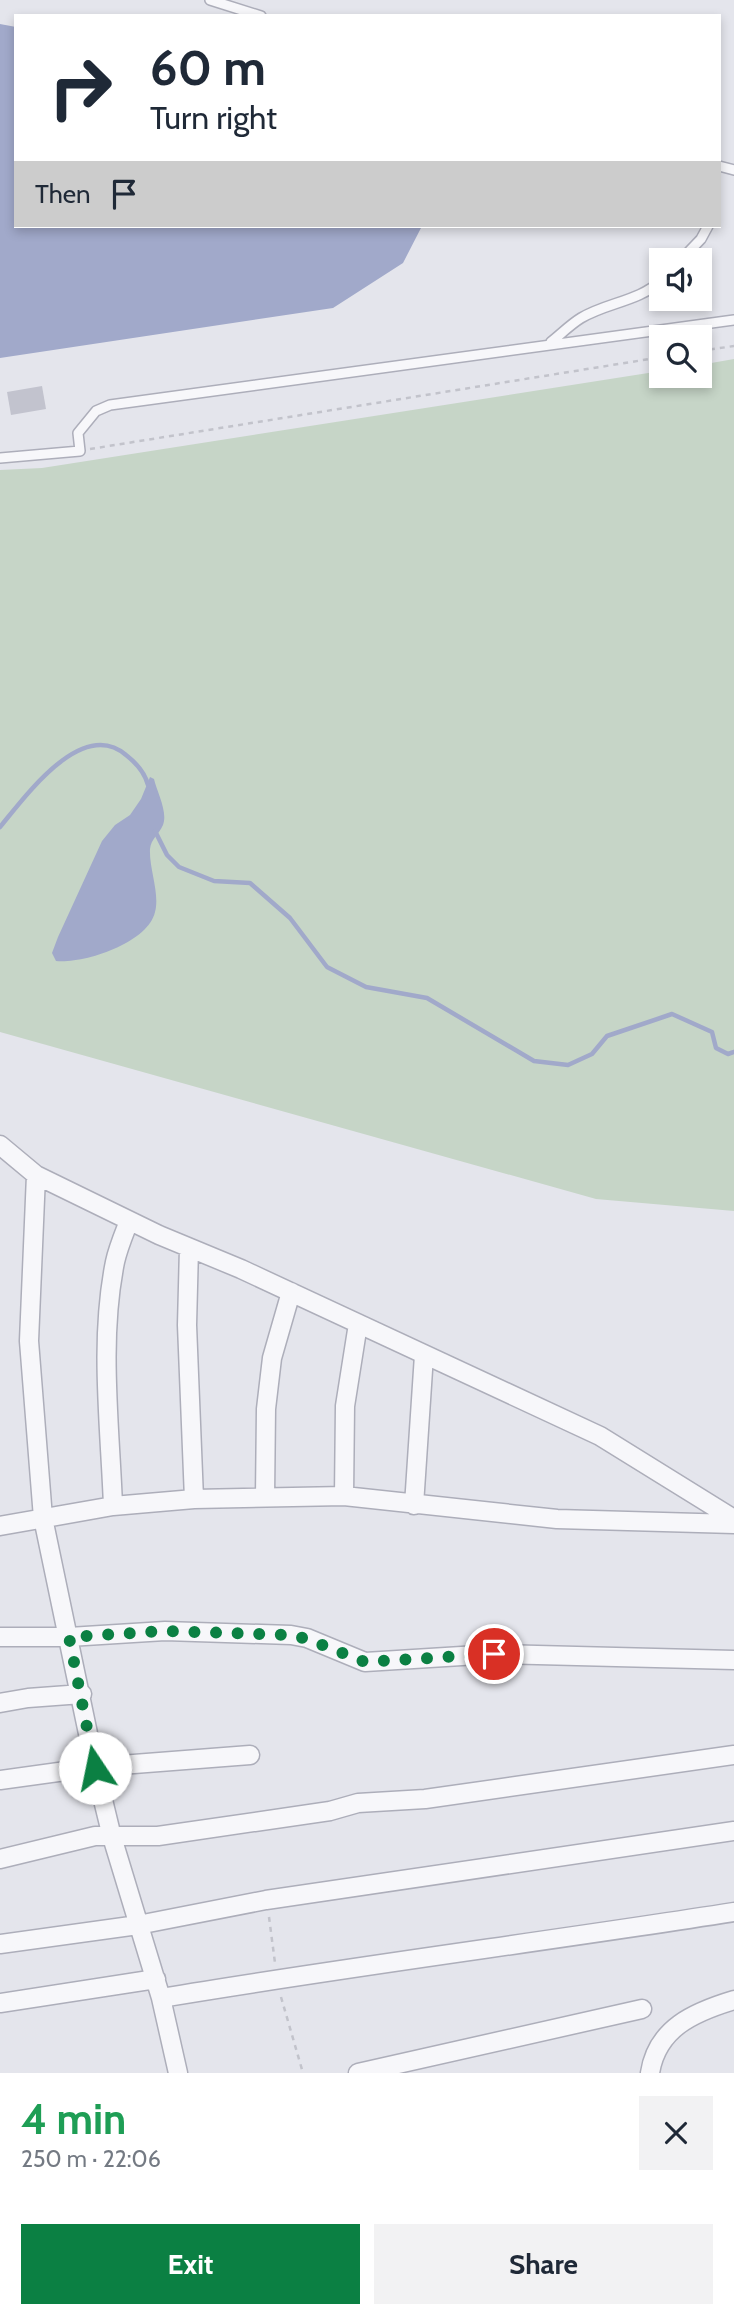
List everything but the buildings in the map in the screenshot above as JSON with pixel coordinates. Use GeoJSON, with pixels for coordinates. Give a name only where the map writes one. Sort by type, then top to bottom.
{"type":"FeatureCollection","features":[{"type":"Feature","properties":{"kind":"street"},"geometry":{"type":"LineString","coordinates":[[0,1145],[36,1175],[129,1221],[291,1292],[600,1436],[734,1521]]}},
{"type":"Feature","properties":{"kind":"street"},"geometry":{"type":"LineString","coordinates":[[36,1175],[29,1341],[43,1518],[82,1694],[95,1768],[112,1837],[156,1979],[178,2073]]}},
{"type":"Feature","properties":{"kind":"street"},"geometry":{"type":"LineString","coordinates":[[113,1506],[107,1375],[110,1297],[116,1260],[129,1221]]}},
{"type":"Feature","properties":{"kind":"street"},"geometry":{"type":"LineString","coordinates":[[189,1248],[187,1325],[194,1499]]}},
{"type":"Feature","properties":{"kind":"street"},"geometry":{"type":"LineString","coordinates":[[265,1496],[266,1409],[272,1359],[291,1292]]}},
{"type":"Feature","properties":{"kind":"street"},"geometry":{"type":"LineString","coordinates":[[344,1496],[345,1406],[358,1324]]}},
{"type":"Feature","properties":{"kind":"street"},"geometry":{"type":"LineString","coordinates":[[414,1506],[424,1355]]}},
{"type":"Feature","properties":{"kind":"street"},"geometry":{"type":"LineString","coordinates":[[0,1525],[113,1506],[265,1496],[344,1496],[414,1506],[557,1519],[734,1521]]}},
{"type":"Feature","properties":{"kind":"street"},"geometry":{"type":"LineString","coordinates":[[0,1637],[69,1637],[165,1631],[291,1635],[365,1662],[494,1654],[734,1660]]}},
{"type":"Feature","properties":{"kind":"street"},"geometry":{"type":"LineString","coordinates":[[0,1703],[82,1694]]}},
{"type":"Feature","properties":{"kind":"street"},"geometry":{"type":"LineString","coordinates":[[0,1780],[95,1768],[250,1755]]}},
{"type":"Feature","properties":{"kind":"street"},"geometry":{"type":"LineString","coordinates":[[0,1859],[95,1836],[158,1836],[330,1811],[358,1803],[425,1799],[734,1755]]}},
{"type":"Feature","properties":{"kind":"street"},"geometry":{"type":"LineString","coordinates":[[0,1944],[138,1925],[266,1900],[734,1830]]}},
{"type":"Feature","properties":{"kind":"street"},"geometry":{"type":"LineString","coordinates":[[161,1998],[331,1969],[734,1912]]}},
{"type":"Feature","properties":{"kind":"street"},"geometry":{"type":"LineString","coordinates":[[0,2003],[156,1979]]}},
{"type":"Feature","properties":{"kind":"street"},"geometry":{"type":"LineString","coordinates":[[650,2073],[653,2059],[666,2035],[683,2020],[702,2009],[734,2000]]}},
{"type":"Feature","properties":{"kind":"street"},"geometry":{"type":"LineString","coordinates":[[358,2073],[642,2009]]}},
{"type":"Feature","properties":{"kind":"lane"},"geometry":{"type":"LineString","coordinates":[[210,0],[255,14]]}},
{"type":"Feature","properties":{"kind":"lane"},"geometry":{"type":"LineString","coordinates":[[690,248],[706,228]]}},
{"type":"Feature","properties":{"kind":"lane"},"geometry":{"type":"LineString","coordinates":[[550,344],[581,318],[640,296],[649,289]]}},
{"type":"Feature","properties":{"kind":"lane"},"geometry":{"type":"LineString","coordinates":[[0,458],[80,451],[78,433],[96,411],[110,405],[734,320]]}},
{"type":"Feature","properties":{"kind":"path"},"geometry":{"type":"LineString","coordinates":[[712,349],[734,346]]}},
{"type":"Feature","properties":{"kind":"path"},"geometry":{"type":"LineString","coordinates":[[80,451],[649,359]]}},
{"type":"Feature","properties":{"kind":"green space"},"geometry":{"type":"Polygon","coordinates":[[[734,359],[734,1211],[596,1199],[0,1032],[0,470],[42,468],[649,373],[649,388],[712,388],[712,363],[734,359]]]}},
{"type":"Feature","properties":{"kind":"water"},"geometry":{"type":"Polygon","coordinates":[[[0,24],[14,27],[14,228],[421,228],[403,263],[333,308],[0,358],[0,24]]]}},
{"type":"Feature","properties":{"kind":"water"},"geometry":{"type":"Polygon","coordinates":[[[150,777],[154,779],[164,820],[150,849],[156,905],[150,923],[141,933],[113,949],[82,959],[56,961],[52,953],[58,937],[102,841],[115,825],[130,815],[141,799],[150,777]]]}},
{"type":"Feature","properties":{"kind":"waterway"},"geometry":{"type":"LineString","coordinates":[[0,827],[39,781],[73,753],[91,746],[109,746],[126,755],[145,776],[148,785]]}},
{"type":"Feature","properties":{"kind":"waterway"},"geometry":{"type":"LineString","coordinates":[[155,831],[167,855],[179,867],[214,881],[250,883],[290,918],[327,967],[366,987],[427,998],[534,1061],[568,1065],[592,1054],[607,1036],[672,1014],[712,1032],[716,1048],[728,1054],[734,1052]]}},
{"type":"Feature","properties":{"kind":"route"},"geometry":{"type":"LineString","coordinates":[[95,1768],[69,1637],[165,1631],[291,1635],[365,1662],[494,1654]]}}]}
